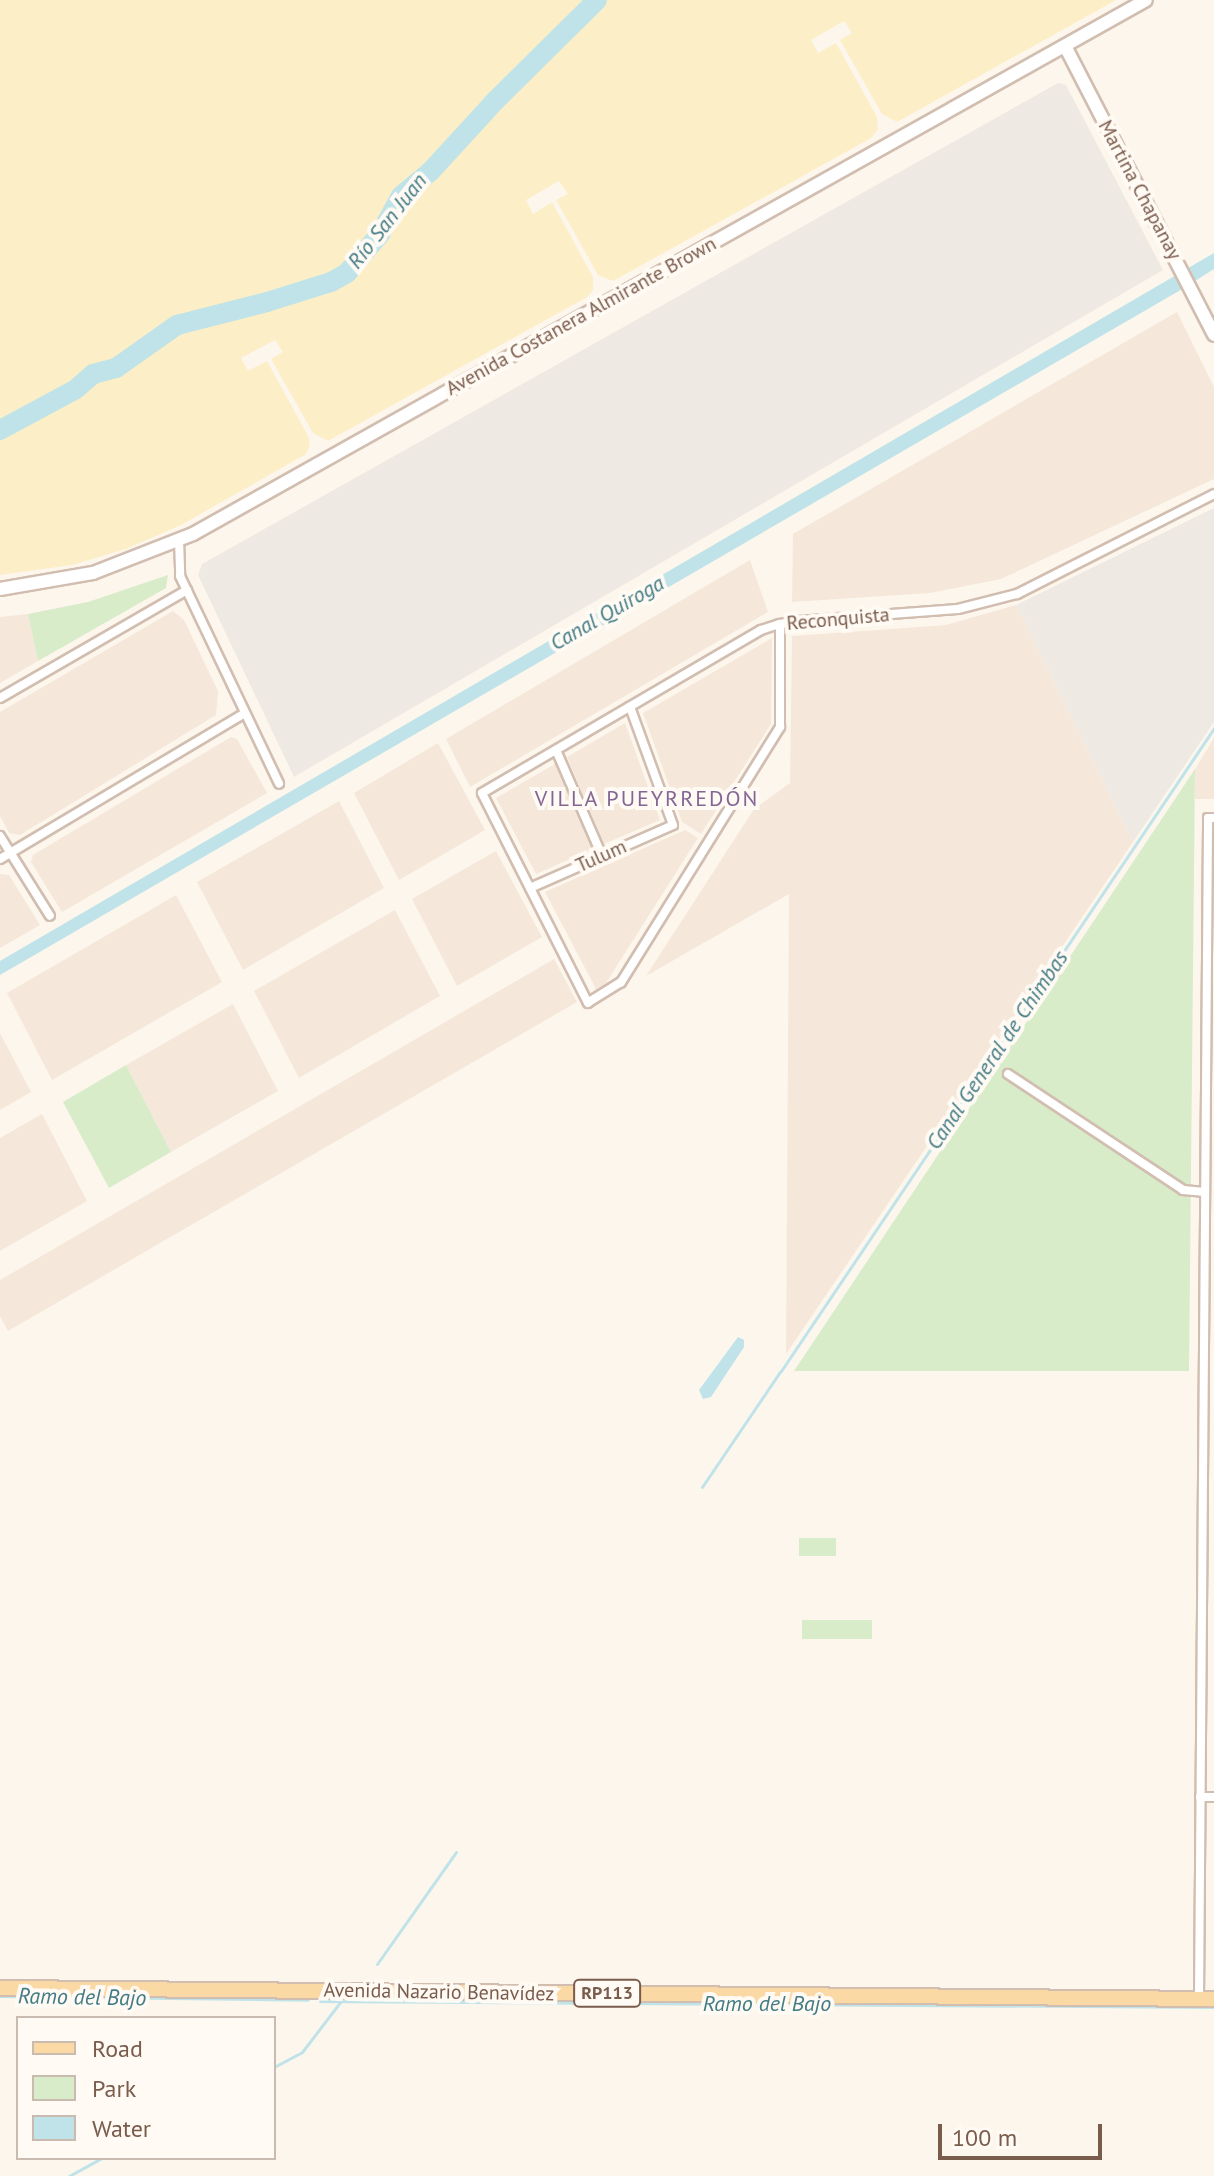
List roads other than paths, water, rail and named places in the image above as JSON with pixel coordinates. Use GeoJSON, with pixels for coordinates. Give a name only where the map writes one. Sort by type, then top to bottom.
{"type":"FeatureCollection","features":[{"type":"Feature","properties":{"kind":"main road","name":"Avenida Costanera Almirante Brown"},"geometry":{"type":"LineString","coordinates":[[0,589],[93,573],[179,540],[1146,0]]}},
{"type":"Feature","properties":{"kind":"main road","name":"Martina Chapanay"},"geometry":{"type":"LineString","coordinates":[[1065,46],[1214,335]]}},
{"type":"Feature","properties":{"kind":"main road","name":"Avenida Nazario Benavídez"},"geometry":{"type":"LineString","coordinates":[[0,1988],[1206,1999]]}},
{"type":"Feature","properties":{"kind":"street","name":"Reconquista"},"geometry":{"type":"LineString","coordinates":[[530,888],[482,793],[761,630],[780,624],[958,609],[1017,594],[1214,494]]}},
{"type":"Feature","properties":{"kind":"street"},"geometry":{"type":"LineString","coordinates":[[179,540],[180,576],[279,784]]}},
{"type":"Feature","properties":{"kind":"street"},"geometry":{"type":"LineString","coordinates":[[0,698],[187,590]]}},
{"type":"Feature","properties":{"kind":"street"},"geometry":{"type":"LineString","coordinates":[[530,888],[588,1003],[621,982],[780,727],[780,624]]}},
{"type":"Feature","properties":{"kind":"street","name":"Tulum"},"geometry":{"type":"LineString","coordinates":[[530,888],[673,825],[630,707]]}},
{"type":"Feature","properties":{"kind":"street"},"geometry":{"type":"LineString","coordinates":[[0,859],[245,713]]}},
{"type":"Feature","properties":{"kind":"street"},"geometry":{"type":"LineString","coordinates":[[556,750],[602,856]]}},
{"type":"Feature","properties":{"kind":"street"},"geometry":{"type":"LineString","coordinates":[[1206,1999],[1200,1797],[1204,1405],[1210,1209],[1205,1192],[1211,818]]}},
{"type":"Feature","properties":{"kind":"street"},"geometry":{"type":"LineString","coordinates":[[0,836],[50,916]]}},
{"type":"Feature","properties":{"kind":"street"},"geometry":{"type":"LineString","coordinates":[[1008,1074],[1183,1190],[1205,1192]]}},
{"type":"Feature","properties":{"kind":"street"},"geometry":{"type":"LineString","coordinates":[[1204,1405],[1214,1405]]}},
{"type":"Feature","properties":{"kind":"street"},"geometry":{"type":"LineString","coordinates":[[1202,1602],[1214,1602]]}},
{"type":"Feature","properties":{"kind":"street"},"geometry":{"type":"LineString","coordinates":[[1200,1797],[1214,1797]]}},
{"type":"Feature","properties":{"kind":"water","name":"Canal Quiroga"},"geometry":{"type":"Polygon","coordinates":[[[1214,253],[1214,269],[1184,288],[0,975],[0,961],[1214,253]]]}},
{"type":"Feature","properties":{"kind":"water"},"geometry":{"type":"Polygon","coordinates":[[[738,1337],[744,1340],[744,1347],[711,1397],[703,1399],[699,1390],[738,1337]]]}},
{"type":"Feature","properties":{"kind":"waterway","name":"Río San Juan"},"geometry":{"type":"LineString","coordinates":[[0,430],[76,389],[93,374],[116,368],[177,325],[267,302],[331,282],[347,273],[380,234],[401,196],[430,172],[496,100],[597,0]]}},
{"type":"Feature","properties":{"kind":"waterway","name":"Canal General de Chimbas"},"geometry":{"type":"LineString","coordinates":[[781,1371],[1214,728]]}},
{"type":"Feature","properties":{"kind":"waterway","name":"Canal General de Chimbas"},"geometry":{"type":"LineString","coordinates":[[702,1487],[780,1372]]}},
{"type":"Feature","properties":{"kind":"waterway"},"geometry":{"type":"LineString","coordinates":[[377,1964],[456,1852]]}},
{"type":"Feature","properties":{"kind":"waterway","name":"Ramo del Bajo"},"geometry":{"type":"LineString","coordinates":[[0,1996],[308,2000]]}},
{"type":"Feature","properties":{"kind":"waterway","name":"Ramo del Bajo"},"geometry":{"type":"LineString","coordinates":[[320,2001],[1214,2007]]}},
{"type":"Feature","properties":{"kind":"waterway"},"geometry":{"type":"LineString","coordinates":[[276,2066],[302,2052],[341,2001]]}},
{"type":"Feature","properties":{"kind":"waterway"},"geometry":{"type":"LineString","coordinates":[[69,2176],[98,2160]]}},
{"type":"Feature","properties":{"kind":"district","name":"VILLA PUEYRREDÓN"},"geometry":{"type":"Point","coordinates":[647,799]}}]}
